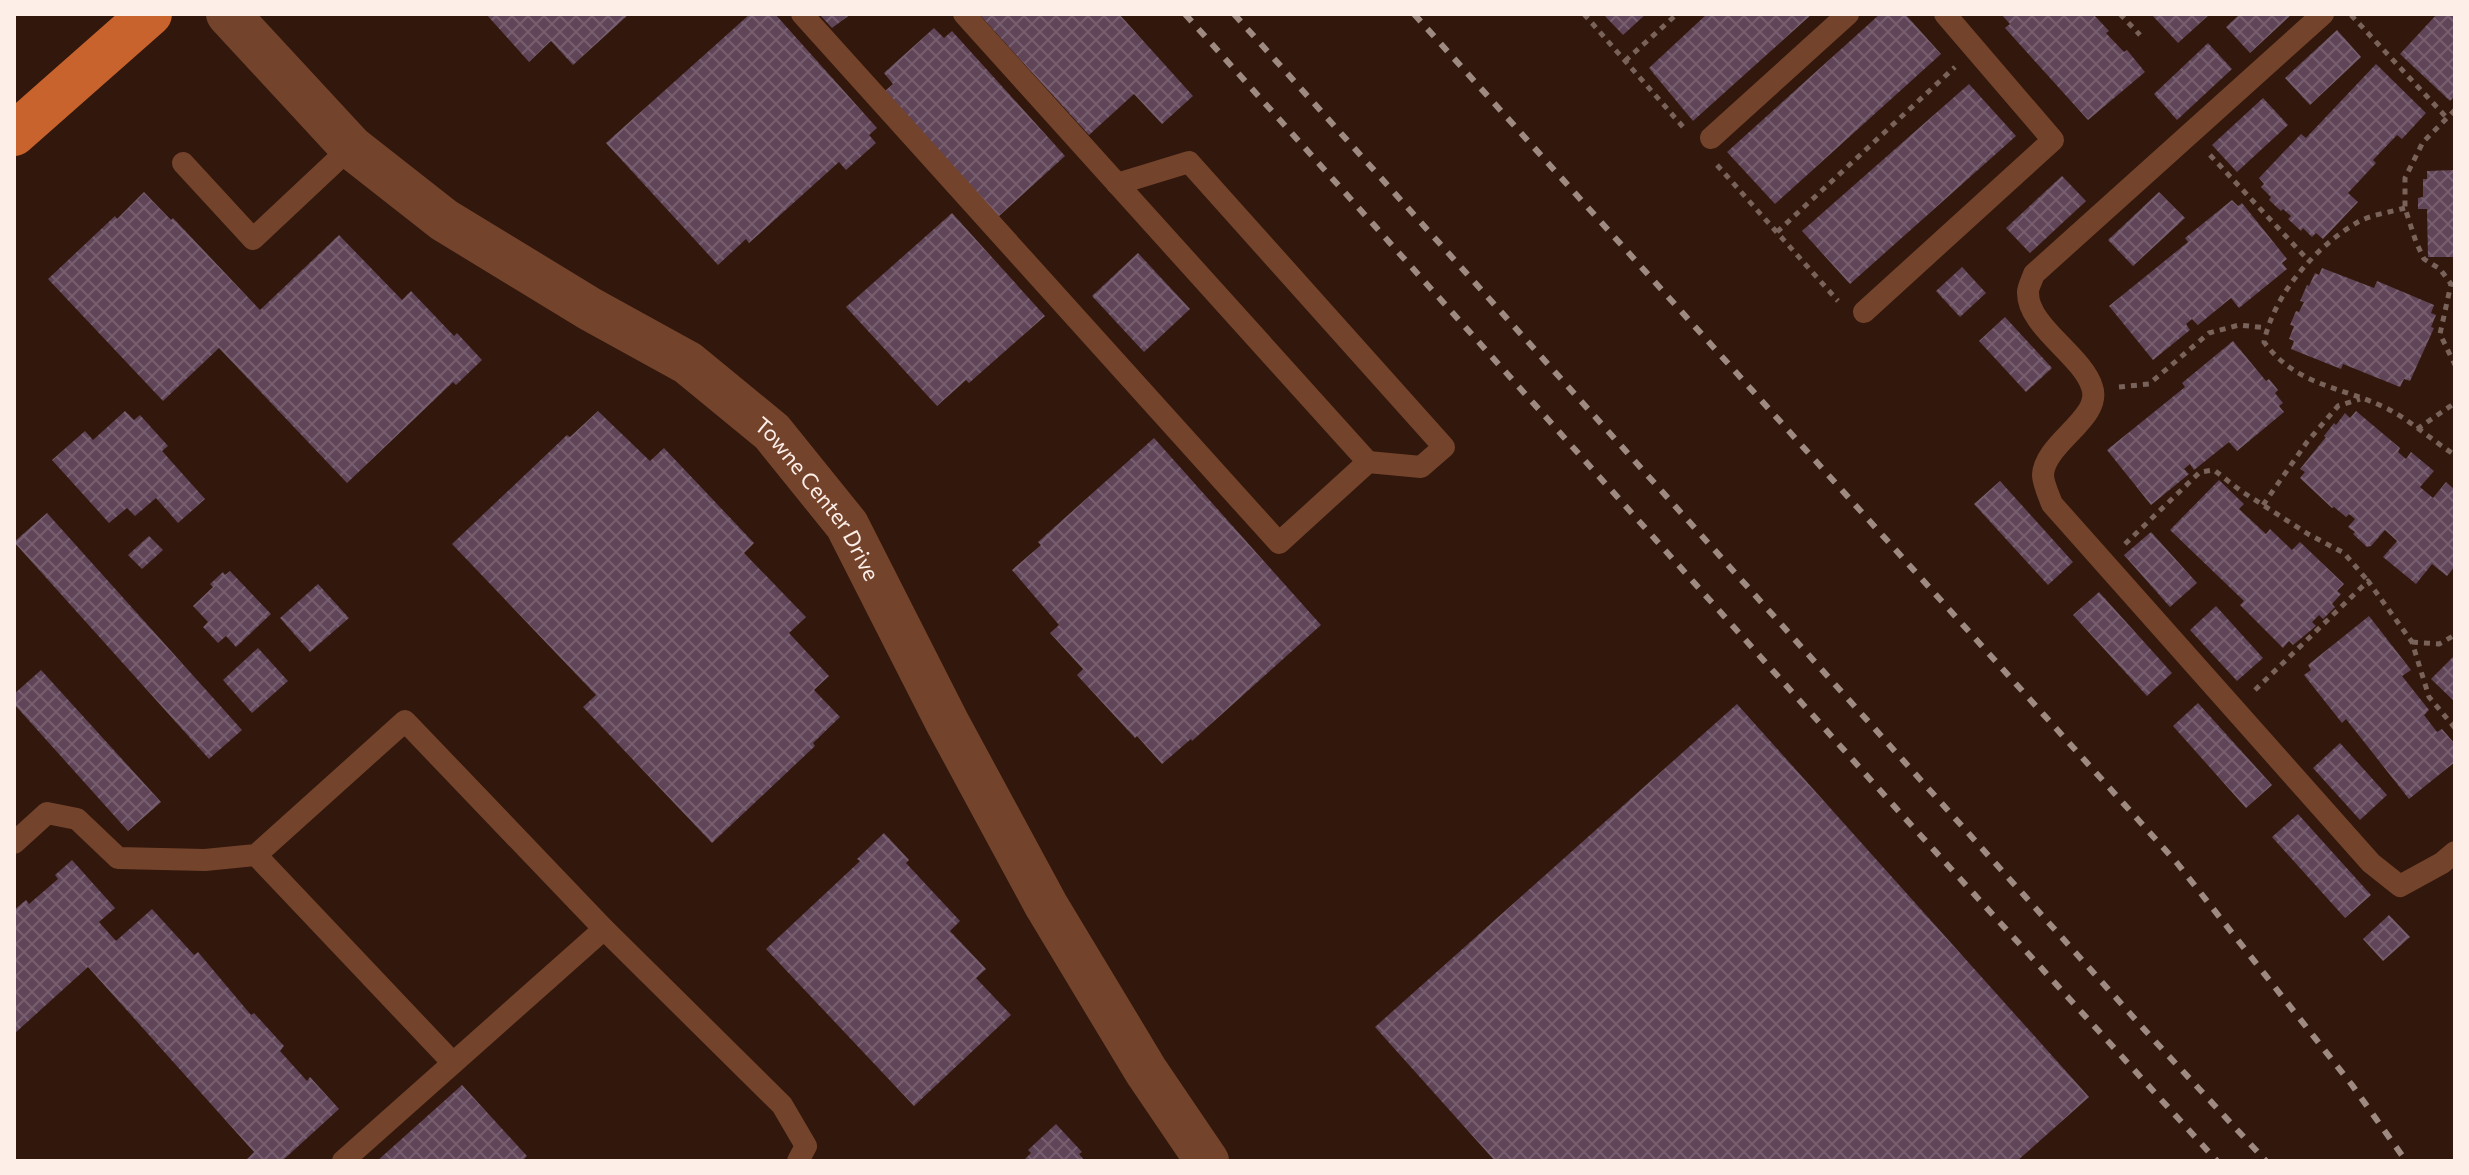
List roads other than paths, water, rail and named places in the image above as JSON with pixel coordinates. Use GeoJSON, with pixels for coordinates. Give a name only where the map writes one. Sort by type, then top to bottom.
{"type":"FeatureCollection","features":[{"type":"Feature","properties":{"kind":"main road"},"geometry":{"type":"LineString","coordinates":[[14,134],[150,14]]}},
{"type":"Feature","properties":{"kind":"street","name":"Towne Center Drive"},"geometry":{"type":"LineString","coordinates":[[228,14],[351,147],[444,220],[590,309],[688,363],[772,432],[847,525],[947,722],[1046,905],[1146,1071],[1207,1161]]}},
{"type":"Feature","properties":{"kind":"lane"},"geometry":{"type":"LineString","coordinates":[[802,14],[1279,543],[1368,462]]}},
{"type":"Feature","properties":{"kind":"lane"},"geometry":{"type":"LineString","coordinates":[[964,14],[1117,184],[1368,462],[1421,467],[1444,447],[1189,162],[1117,184]]}},
{"type":"Feature","properties":{"kind":"lane"},"geometry":{"type":"LineString","coordinates":[[1705,144],[1848,14]]}},
{"type":"Feature","properties":{"kind":"lane"},"geometry":{"type":"LineString","coordinates":[[1864,312],[2053,140],[1945,14]]}},
{"type":"Feature","properties":{"kind":"lane"},"geometry":{"type":"LineString","coordinates":[[2323,14],[2034,274],[2028,291],[2033,311],[2086,375],[2094,390],[2090,409],[2049,456],[2043,475],[2052,504],[2371,863],[2400,886],[2442,863],[2455,852]]}},
{"type":"Feature","properties":{"kind":"lane"},"geometry":{"type":"LineString","coordinates":[[183,163],[253,239],[351,147]]}},
{"type":"Feature","properties":{"kind":"lane"},"geometry":{"type":"LineString","coordinates":[[14,843],[47,813],[77,819],[118,858],[205,860],[256,855],[405,721],[604,929],[782,1105],[806,1146],[798,1161]]}},
{"type":"Feature","properties":{"kind":"lane"},"geometry":{"type":"LineString","coordinates":[[256,855],[453,1063]]}},
{"type":"Feature","properties":{"kind":"lane"},"geometry":{"type":"LineString","coordinates":[[343,1161],[604,929]]}},
{"type":"Feature","properties":{"kind":"railway"},"geometry":{"type":"LineString","coordinates":[[1185,14],[1903,816],[2217,1161]]}},
{"type":"Feature","properties":{"kind":"railway"},"geometry":{"type":"LineString","coordinates":[[1234,14],[2152,1038],[2266,1161]]}},
{"type":"Feature","properties":{"kind":"railway"},"geometry":{"type":"LineString","coordinates":[[1414,14],[2177,863],[2352,1085],[2406,1161]]}}]}
